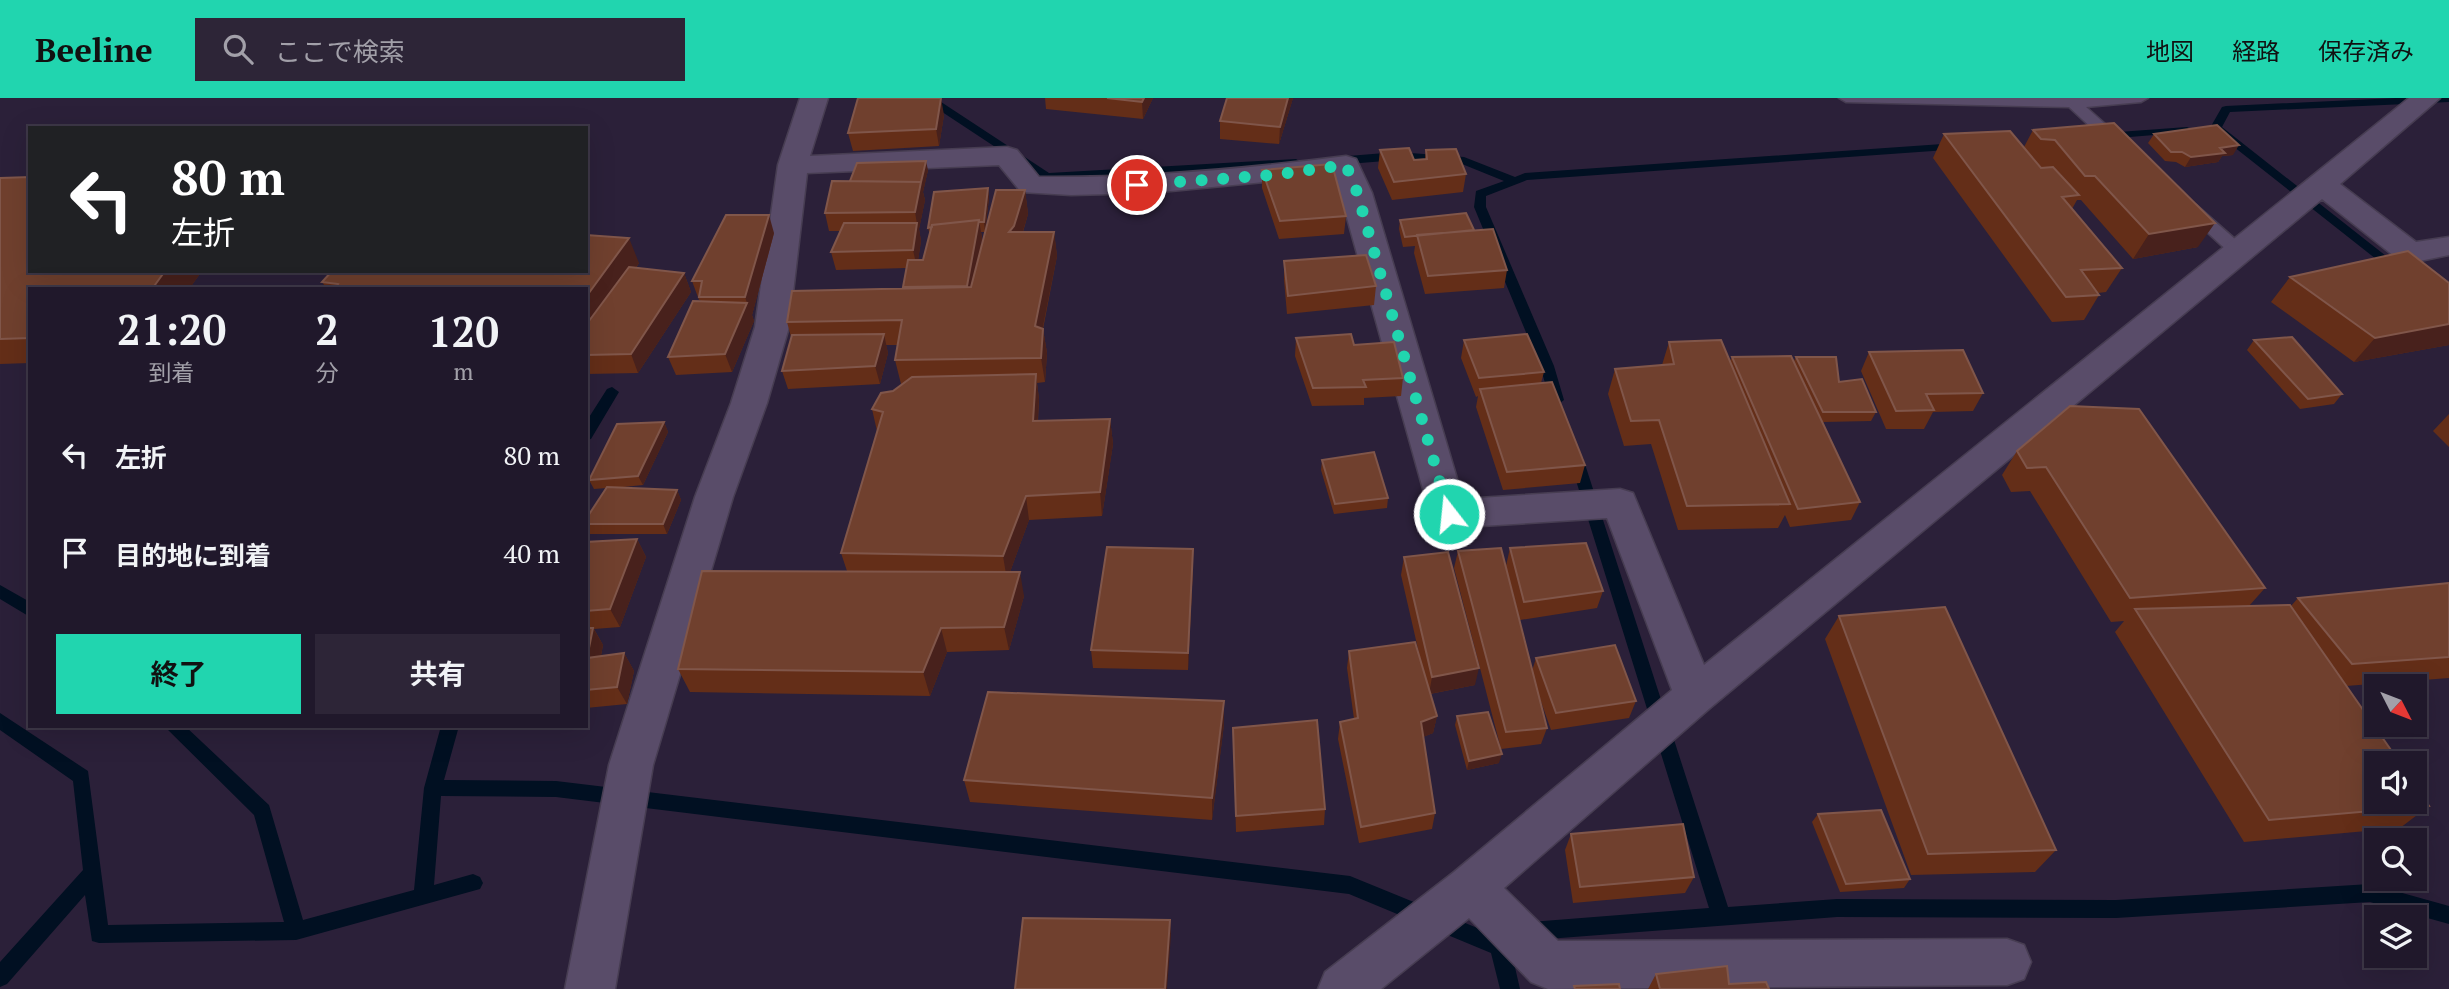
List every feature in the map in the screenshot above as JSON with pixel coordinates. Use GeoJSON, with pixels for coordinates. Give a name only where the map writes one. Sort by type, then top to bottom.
{"type":"FeatureCollection","features":[{"type":"Feature","properties":{"kind":"street"},"geometry":{"type":"LineString","coordinates":[[590,989],[631,765],[714,497],[749,403],[772,327],[793,165],[814,98]]}},
{"type":"Feature","properties":{"kind":"street"},"geometry":{"type":"LineString","coordinates":[[1343,989],[1443,910],[1695,696],[2419,103]]}},
{"type":"Feature","properties":{"kind":"street"},"geometry":{"type":"LineString","coordinates":[[793,165],[1007,156],[1031,186],[1110,187],[1273,175],[1346,165],[1357,192],[1449,514],[1620,503],[1695,696]]}},
{"type":"Feature","properties":{"kind":"street"},"geometry":{"type":"LineString","coordinates":[[2308,194],[2410,253],[2449,246]]}},
{"type":"Feature","properties":{"kind":"street"},"geometry":{"type":"LineString","coordinates":[[1443,910],[1536,957],[2007,962]]}},
{"type":"Feature","properties":{"kind":"lane"},"geometry":{"type":"LineString","coordinates":[[1846,98],[2073,103],[2141,98]]}},
{"type":"Feature","properties":{"kind":"lane"},"geometry":{"type":"LineString","coordinates":[[2073,103],[2129,154]]}},
{"type":"Feature","properties":{"kind":"lane"},"geometry":{"type":"LineString","coordinates":[[2179,198],[2238,251]]}},
{"type":"Feature","properties":{"kind":"building"},"geometry":{"type":"Polygon","coordinates":[[[858,98],[941,98],[936,129],[848,133],[858,98]]]}},
{"type":"Feature","properties":{"kind":"building"},"geometry":{"type":"Polygon","coordinates":[[[1107,98],[1144,98],[1142,102],[1107,98]]]}},
{"type":"Feature","properties":{"kind":"building"},"geometry":{"type":"Polygon","coordinates":[[[1227,98],[1288,98],[1280,127],[1220,121],[1227,98]]]}},
{"type":"Feature","properties":{"kind":"building"},"geometry":{"type":"Polygon","coordinates":[[[2114,123],[2215,223],[2149,234],[2095,176],[2085,176],[2055,140],[2041,139],[2033,130],[2114,123]]]}},
{"type":"Feature","properties":{"kind":"building"},"geometry":{"type":"Polygon","coordinates":[[[2217,125],[2239,145],[2220,148],[2225,153],[2191,157],[2182,152],[2171,152],[2154,134],[2217,125]]]}},
{"type":"Feature","properties":{"kind":"building"},"geometry":{"type":"Polygon","coordinates":[[[2010,131],[2041,168],[2053,167],[2079,195],[2062,197],[2122,268],[2081,270],[2099,295],[2066,297],[1944,134],[2010,131]]]}},
{"type":"Feature","properties":{"kind":"building"},"geometry":{"type":"Polygon","coordinates":[[[1409,148],[1414,160],[1427,159],[1426,150],[1456,149],[1466,174],[1394,182],[1380,150],[1409,148]]]}},
{"type":"Feature","properties":{"kind":"building"},"geometry":{"type":"Polygon","coordinates":[[[926,161],[921,182],[850,181],[857,163],[926,161]]]}},
{"type":"Feature","properties":{"kind":"building"},"geometry":{"type":"Polygon","coordinates":[[[1332,164],[1346,216],[1280,221],[1262,170],[1332,164]]]}},
{"type":"Feature","properties":{"kind":"building"},"geometry":{"type":"Polygon","coordinates":[[[28,177],[28,273],[164,273],[153,287],[28,287],[28,338],[0,339],[0,178],[28,177]]]}},
{"type":"Feature","properties":{"kind":"building"},"geometry":{"type":"Polygon","coordinates":[[[832,181],[921,182],[915,212],[825,213],[832,181]]]}},
{"type":"Feature","properties":{"kind":"building"},"geometry":{"type":"Polygon","coordinates":[[[988,188],[984,222],[979,220],[932,225],[928,228],[934,192],[988,188]]]}},
{"type":"Feature","properties":{"kind":"building"},"geometry":{"type":"Polygon","coordinates":[[[996,190],[1025,190],[1014,226],[1009,232],[1054,232],[1035,326],[1043,329],[1041,358],[895,360],[902,320],[787,322],[792,291],[971,287],[996,190]]]}},
{"type":"Feature","properties":{"kind":"building"},"geometry":{"type":"Polygon","coordinates":[[[1466,213],[1474,230],[1405,237],[1400,220],[1466,213]]]}},
{"type":"Feature","properties":{"kind":"building"},"geometry":{"type":"Polygon","coordinates":[[[726,215],[769,215],[745,297],[699,297],[702,281],[692,281],[726,215]]]}},
{"type":"Feature","properties":{"kind":"building"},"geometry":{"type":"Polygon","coordinates":[[[979,220],[967,286],[903,287],[908,260],[923,260],[932,225],[979,220]]]}},
{"type":"Feature","properties":{"kind":"building"},"geometry":{"type":"Polygon","coordinates":[[[844,223],[917,223],[913,250],[831,252],[844,223]]]}},
{"type":"Feature","properties":{"kind":"building"},"geometry":{"type":"Polygon","coordinates":[[[1493,229],[1507,270],[1428,276],[1417,235],[1493,229]]]}},
{"type":"Feature","properties":{"kind":"building"},"geometry":{"type":"Polygon","coordinates":[[[588,235],[629,238],[588,294],[588,287],[336,287],[338,284],[322,282],[330,273],[588,273],[588,235]]]}},
{"type":"Feature","properties":{"kind":"building"},"geometry":{"type":"Polygon","coordinates":[[[2408,251],[2449,283],[2449,324],[2375,338],[2290,277],[2408,251]]]}},
{"type":"Feature","properties":{"kind":"building"},"geometry":{"type":"Polygon","coordinates":[[[1366,255],[1376,286],[1288,296],[1284,261],[1366,255]]]}},
{"type":"Feature","properties":{"kind":"building"},"geometry":{"type":"Polygon","coordinates":[[[629,267],[684,273],[631,354],[588,355],[588,322],[629,267]]]}},
{"type":"Feature","properties":{"kind":"building"},"geometry":{"type":"Polygon","coordinates":[[[693,301],[747,303],[725,354],[668,357],[693,301]]]}},
{"type":"Feature","properties":{"kind":"building"},"geometry":{"type":"Polygon","coordinates":[[[884,334],[875,366],[782,371],[792,335],[884,334]]]}},
{"type":"Feature","properties":{"kind":"building"},"geometry":{"type":"Polygon","coordinates":[[[1351,334],[1354,345],[1394,342],[1403,378],[1363,380],[1366,387],[1313,388],[1296,338],[1351,334]]]}},
{"type":"Feature","properties":{"kind":"building"},"geometry":{"type":"Polygon","coordinates":[[[1527,334],[1544,372],[1479,378],[1464,340],[1527,334]]]}},
{"type":"Feature","properties":{"kind":"building"},"geometry":{"type":"Polygon","coordinates":[[[2292,337],[2342,394],[2308,399],[2254,340],[2292,337]]]}},
{"type":"Feature","properties":{"kind":"building"},"geometry":{"type":"Polygon","coordinates":[[[1721,340],[1790,504],[1687,506],[1659,420],[1631,421],[1615,369],[1674,364],[1669,342],[1721,340]]]}},
{"type":"Feature","properties":{"kind":"building"},"geometry":{"type":"Polygon","coordinates":[[[1963,350],[1983,393],[1926,394],[1934,410],[1896,411],[1869,352],[1963,350]]]}},
{"type":"Feature","properties":{"kind":"building"},"geometry":{"type":"Polygon","coordinates":[[[1791,356],[1860,502],[1798,509],[1732,357],[1791,356]]]}},
{"type":"Feature","properties":{"kind":"building"},"geometry":{"type":"Polygon","coordinates":[[[1796,357],[1836,357],[1839,382],[1862,379],[1876,412],[1823,412],[1796,357]]]}},
{"type":"Feature","properties":{"kind":"building"},"geometry":{"type":"Polygon","coordinates":[[[1036,374],[1033,421],[1110,419],[1100,492],[1026,496],[1003,556],[841,553],[883,412],[872,409],[881,393],[893,391],[912,377],[1036,374]]]}},
{"type":"Feature","properties":{"kind":"building"},"geometry":{"type":"Polygon","coordinates":[[[1552,382],[1585,465],[1507,472],[1480,389],[1552,382]]]}},
{"type":"Feature","properties":{"kind":"building"},"geometry":{"type":"Polygon","coordinates":[[[2070,406],[2139,409],[2265,588],[2130,598],[2046,467],[2027,468],[2017,451],[2070,406]]]}},
{"type":"Feature","properties":{"kind":"building"},"geometry":{"type":"Polygon","coordinates":[[[664,422],[638,476],[589,480],[617,424],[664,422]]]}},
{"type":"Feature","properties":{"kind":"building"},"geometry":{"type":"Polygon","coordinates":[[[1374,452],[1388,498],[1335,504],[1322,460],[1374,452]]]}},
{"type":"Feature","properties":{"kind":"building"},"geometry":{"type":"Polygon","coordinates":[[[607,487],[677,490],[663,524],[588,524],[588,516],[607,487]]]}},
{"type":"Feature","properties":{"kind":"building"},"geometry":{"type":"Polygon","coordinates":[[[637,539],[610,609],[588,611],[588,542],[637,539]]]}},
{"type":"Feature","properties":{"kind":"building"},"geometry":{"type":"Polygon","coordinates":[[[1586,543],[1603,591],[1524,602],[1510,548],[1586,543]]]}},
{"type":"Feature","properties":{"kind":"building"},"geometry":{"type":"Polygon","coordinates":[[[1107,547],[1193,549],[1188,653],[1091,650],[1107,547]]]}},
{"type":"Feature","properties":{"kind":"building"},"geometry":{"type":"Polygon","coordinates":[[[1501,548],[1547,728],[1506,732],[1458,551],[1501,548]]]}},
{"type":"Feature","properties":{"kind":"building"},"geometry":{"type":"Polygon","coordinates":[[[1448,552],[1479,668],[1432,677],[1404,557],[1448,552]]]}},
{"type":"Feature","properties":{"kind":"building"},"geometry":{"type":"Polygon","coordinates":[[[702,571],[1020,572],[1004,627],[941,628],[923,672],[678,669],[702,571]]]}},
{"type":"Feature","properties":{"kind":"building"},"geometry":{"type":"Polygon","coordinates":[[[2449,583],[2449,657],[2352,664],[2298,598],[2449,583]]]}},
{"type":"Feature","properties":{"kind":"building"},"geometry":{"type":"Polygon","coordinates":[[[2290,605],[2364,711],[2364,737],[2382,737],[2392,751],[2364,751],[2364,812],[2269,820],[2135,609],[2290,605]]]}},
{"type":"Feature","properties":{"kind":"building"},"geometry":{"type":"Polygon","coordinates":[[[1945,607],[2056,850],[1928,854],[1839,616],[1945,607]]]}},
{"type":"Feature","properties":{"kind":"building"},"geometry":{"type":"Polygon","coordinates":[[[588,628],[593,628],[588,653],[588,628]]]}},
{"type":"Feature","properties":{"kind":"building"},"geometry":{"type":"Polygon","coordinates":[[[1415,642],[1437,716],[1421,722],[1435,813],[1361,827],[1340,722],[1358,718],[1349,651],[1415,642]]]}},
{"type":"Feature","properties":{"kind":"building"},"geometry":{"type":"Polygon","coordinates":[[[1615,645],[1636,701],[1556,713],[1536,658],[1615,645]]]}},
{"type":"Feature","properties":{"kind":"building"},"geometry":{"type":"Polygon","coordinates":[[[624,653],[617,687],[588,690],[588,658],[624,653]]]}},
{"type":"Feature","properties":{"kind":"building"},"geometry":{"type":"Polygon","coordinates":[[[988,692],[1224,701],[1212,798],[964,780],[988,692]]]}},
{"type":"Feature","properties":{"kind":"building"},"geometry":{"type":"Polygon","coordinates":[[[1488,712],[1502,754],[1469,761],[1457,716],[1488,712]]]}},
{"type":"Feature","properties":{"kind":"building"},"geometry":{"type":"Polygon","coordinates":[[[1317,720],[1325,809],[1236,816],[1233,728],[1317,720]]]}},
{"type":"Feature","properties":{"kind":"building"},"geometry":{"type":"Polygon","coordinates":[[[1881,810],[1910,879],[1846,884],[1818,814],[1881,810]]]}},
{"type":"Feature","properties":{"kind":"building"},"geometry":{"type":"Polygon","coordinates":[[[1683,824],[1694,877],[1580,887],[1571,834],[1683,824]]]}},
{"type":"Feature","properties":{"kind":"building"},"geometry":{"type":"Polygon","coordinates":[[[1023,918],[1170,920],[1165,989],[1015,989],[1023,918]]]}},
{"type":"Feature","properties":{"kind":"building"},"geometry":{"type":"Polygon","coordinates":[[[1727,966],[1729,984],[1766,982],[1769,989],[1660,989],[1656,974],[1727,966]]]}},
{"type":"Feature","properties":{"kind":"building"},"geometry":{"type":"Polygon","coordinates":[[[1619,984],[1620,989],[1575,989],[1574,986],[1619,984]]]}},
{"type":"Feature","properties":{"kind":"waterway"},"geometry":{"type":"LineString","coordinates":[[927,98],[1047,177],[1296,163]]}},
{"type":"Feature","properties":{"kind":"waterway"},"geometry":{"type":"LineString","coordinates":[[2395,270],[2216,128],[2226,109],[2449,99]]}},
{"type":"Feature","properties":{"kind":"waterway"},"geometry":{"type":"LineString","coordinates":[[2105,136],[2187,130]]}},
{"type":"Feature","properties":{"kind":"waterway"},"geometry":{"type":"LineString","coordinates":[[1515,181],[1525,177],[1957,147]]}},
{"type":"Feature","properties":{"kind":"waterway"},"geometry":{"type":"LineString","coordinates":[[1336,161],[1397,156],[1464,161],[1515,181]]}},
{"type":"Feature","properties":{"kind":"waterway"},"geometry":{"type":"LineString","coordinates":[[1515,181],[1480,194],[1480,207],[1547,366],[1557,400]]}},
{"type":"Feature","properties":{"kind":"waterway"},"geometry":{"type":"LineString","coordinates":[[588,432],[612,392]]}},
{"type":"Feature","properties":{"kind":"waterway"},"geometry":{"type":"LineString","coordinates":[[1576,458],[1721,916]]}},
{"type":"Feature","properties":{"kind":"waterway"},"geometry":{"type":"LineString","coordinates":[[0,591],[28,610]]}},
{"type":"Feature","properties":{"kind":"waterway"},"geometry":{"type":"LineString","coordinates":[[0,720],[82,777],[92,873]]}},
{"type":"Feature","properties":{"kind":"waterway"},"geometry":{"type":"LineString","coordinates":[[175,728],[262,811],[296,931]]}},
{"type":"Feature","properties":{"kind":"waterway"},"geometry":{"type":"LineString","coordinates":[[433,788],[449,728]]}},
{"type":"Feature","properties":{"kind":"waterway"},"geometry":{"type":"LineString","coordinates":[[423,897],[433,788]]}},
{"type":"Feature","properties":{"kind":"waterway"},"geometry":{"type":"LineString","coordinates":[[433,788],[556,789],[1350,885],[1500,947]]}},
{"type":"Feature","properties":{"kind":"waterway"},"geometry":{"type":"LineString","coordinates":[[0,977],[92,873]]}},
{"type":"Feature","properties":{"kind":"waterway"},"geometry":{"type":"LineString","coordinates":[[92,873],[99,934],[296,931]]}},
{"type":"Feature","properties":{"kind":"waterway"},"geometry":{"type":"LineString","coordinates":[[423,897],[473,883]]}},
{"type":"Feature","properties":{"kind":"waterway"},"geometry":{"type":"LineString","coordinates":[[1500,947],[1516,932],[1837,908],[2116,909],[2370,893],[2449,915]]}},
{"type":"Feature","properties":{"kind":"waterway"},"geometry":{"type":"LineString","coordinates":[[296,931],[423,897]]}},
{"type":"Feature","properties":{"kind":"waterway"},"geometry":{"type":"LineString","coordinates":[[1500,947],[1510,989]]}},
{"type":"Feature","properties":{"kind":"route"},"geometry":{"type":"LineString","coordinates":[[1137,185],[1273,175],[1346,165],[1357,192],[1449,514]]}}]}
